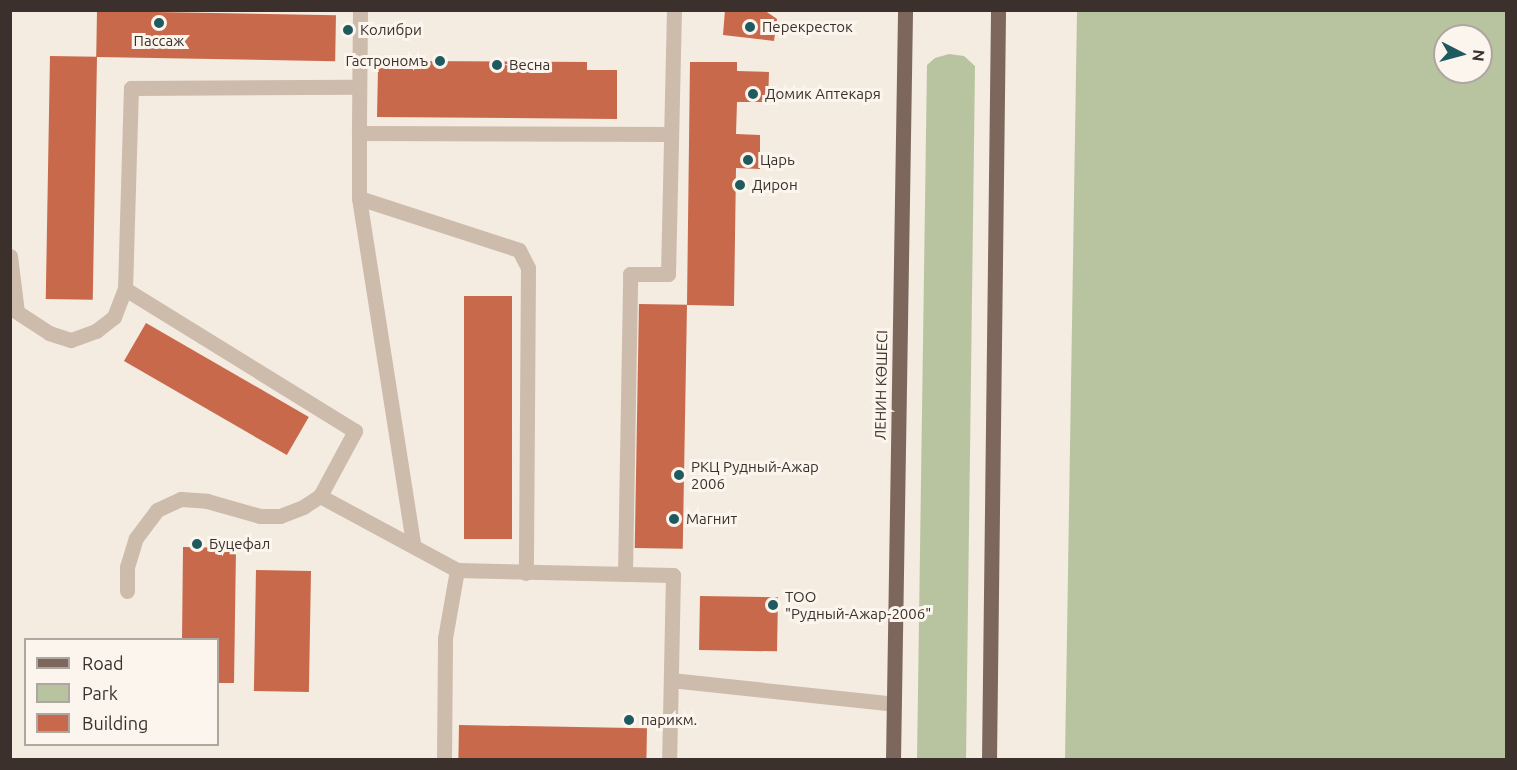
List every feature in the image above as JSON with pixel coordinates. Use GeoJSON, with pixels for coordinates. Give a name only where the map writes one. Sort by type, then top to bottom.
{"type":"FeatureCollection","features":[{"type":"Feature","properties":{"kind":"main road","name":"ЛЕНИН КӨШЕСІ"},"geometry":{"type":"LineString","coordinates":[[894,759],[905,10]]}},
{"type":"Feature","properties":{"kind":"main road"},"geometry":{"type":"LineString","coordinates":[[989,759],[998,10]]}},
{"type":"Feature","properties":{"kind":"lane"},"geometry":{"type":"LineString","coordinates":[[360,10],[358,198],[413,544]]}},
{"type":"Feature","properties":{"kind":"lane"},"geometry":{"type":"LineString","coordinates":[[625,573],[630,274],[668,274],[674,10]]}},
{"type":"Feature","properties":{"kind":"lane"},"geometry":{"type":"LineString","coordinates":[[10,256],[17,312],[49,333],[71,340],[96,332],[114,317],[125,290],[130,88],[359,87]]}},
{"type":"Feature","properties":{"kind":"lane"},"geometry":{"type":"LineString","coordinates":[[359,133],[671,134]]}},
{"type":"Feature","properties":{"kind":"lane"},"geometry":{"type":"LineString","coordinates":[[358,198],[519,250],[528,268],[526,573]]}},
{"type":"Feature","properties":{"kind":"lane"},"geometry":{"type":"LineString","coordinates":[[125,290],[355,431],[320,496],[303,507],[280,516],[260,516],[207,501],[181,499],[157,510],[136,538],[127,567],[127,591]]}},
{"type":"Feature","properties":{"kind":"lane"},"geometry":{"type":"LineString","coordinates":[[320,496],[413,544],[456,570],[673,575],[669,759]]}},
{"type":"Feature","properties":{"kind":"lane"},"geometry":{"type":"LineString","coordinates":[[444,759],[445,638],[456,570]]}},
{"type":"Feature","properties":{"kind":"lane"},"geometry":{"type":"LineString","coordinates":[[671,680],[894,704]]}},
{"type":"Feature","properties":{"kind":"green space"},"geometry":{"type":"Polygon","coordinates":[[[1077,11],[1506,11],[1506,759],[1065,759],[1077,11]]]}},
{"type":"Feature","properties":{"kind":"green space"},"geometry":{"type":"Polygon","coordinates":[[[949,54],[964,56],[975,66],[966,759],[917,760],[927,65],[935,58],[949,54]]]}},
{"type":"Feature","properties":{"kind":"building","name":"Перекресток"},"geometry":{"type":"Polygon","coordinates":[[[725,10],[764,10],[777,19],[774,41],[723,35],[725,10]]]}},
{"type":"Feature","properties":{"kind":"building"},"geometry":{"type":"Polygon","coordinates":[[[97,11],[336,15],[335,61],[96,57],[97,11]]]}},
{"type":"Feature","properties":{"kind":"building"},"geometry":{"type":"Polygon","coordinates":[[[50,56],[97,57],[93,300],[46,299],[50,56]]]}},
{"type":"Feature","properties":{"kind":"building"},"geometry":{"type":"Polygon","coordinates":[[[408,61],[587,62],[587,70],[617,70],[617,119],[377,117],[378,68],[407,69],[408,61]]]}},
{"type":"Feature","properties":{"kind":"building"},"geometry":{"type":"Polygon","coordinates":[[[690,62],[737,62],[737,71],[769,72],[768,102],[737,102],[736,134],[760,135],[760,169],[736,168],[734,306],[687,305],[690,62]]]}},
{"type":"Feature","properties":{"kind":"building"},"geometry":{"type":"Polygon","coordinates":[[[464,296],[512,296],[512,539],[464,539],[464,296]]]}},
{"type":"Feature","properties":{"kind":"building"},"geometry":{"type":"Polygon","coordinates":[[[639,304],[687,305],[683,549],[635,548],[639,304]]]}},
{"type":"Feature","properties":{"kind":"building"},"geometry":{"type":"Polygon","coordinates":[[[146,323],[309,417],[287,455],[124,361],[146,323]]]}},
{"type":"Feature","properties":{"kind":"building"},"geometry":{"type":"Polygon","coordinates":[[[183,547],[236,548],[234,683],[219,683],[219,638],[182,638],[183,547]]]}},
{"type":"Feature","properties":{"kind":"building"},"geometry":{"type":"Polygon","coordinates":[[[256,570],[311,571],[309,692],[254,691],[256,570]]]}},
{"type":"Feature","properties":{"kind":"building"},"geometry":{"type":"Polygon","coordinates":[[[700,596],[778,597],[777,651],[699,650],[700,596]]]}},
{"type":"Feature","properties":{"kind":"building"},"geometry":{"type":"Polygon","coordinates":[[[459,725],[647,728],[646,760],[458,760],[459,725]]]}},
{"type":"Feature","properties":{"kind":"place","name":"Пассаж"},"geometry":{"type":"Point","coordinates":[159,23]}},
{"type":"Feature","properties":{"kind":"place","name":"Перекресток"},"geometry":{"type":"Point","coordinates":[750,27]}},
{"type":"Feature","properties":{"kind":"place","name":"Колибри"},"geometry":{"type":"Point","coordinates":[348,30]}},
{"type":"Feature","properties":{"kind":"place","name":"Гастрономъ"},"geometry":{"type":"Point","coordinates":[440,61]}},
{"type":"Feature","properties":{"kind":"place","name":"Весна"},"geometry":{"type":"Point","coordinates":[497,65]}},
{"type":"Feature","properties":{"kind":"place","name":"Домик Аптекаря"},"geometry":{"type":"Point","coordinates":[753,94]}},
{"type":"Feature","properties":{"kind":"place","name":"Царь"},"geometry":{"type":"Point","coordinates":[748,160]}},
{"type":"Feature","properties":{"kind":"place","name":"Дирон"},"geometry":{"type":"Point","coordinates":[740,185]}},
{"type":"Feature","properties":{"kind":"place","name":"РКЦ Рудный-Ажар 2006"},"geometry":{"type":"Point","coordinates":[679,475]}},
{"type":"Feature","properties":{"kind":"place","name":"Магнит"},"geometry":{"type":"Point","coordinates":[674,519]}},
{"type":"Feature","properties":{"kind":"place","name":"Буцефал"},"geometry":{"type":"Point","coordinates":[197,544]}},
{"type":"Feature","properties":{"kind":"place","name":"ТОО \"Рудный-Ажар-2006\""},"geometry":{"type":"Point","coordinates":[773,605]}},
{"type":"Feature","properties":{"kind":"place","name":"парикм."},"geometry":{"type":"Point","coordinates":[629,720]}}]}
